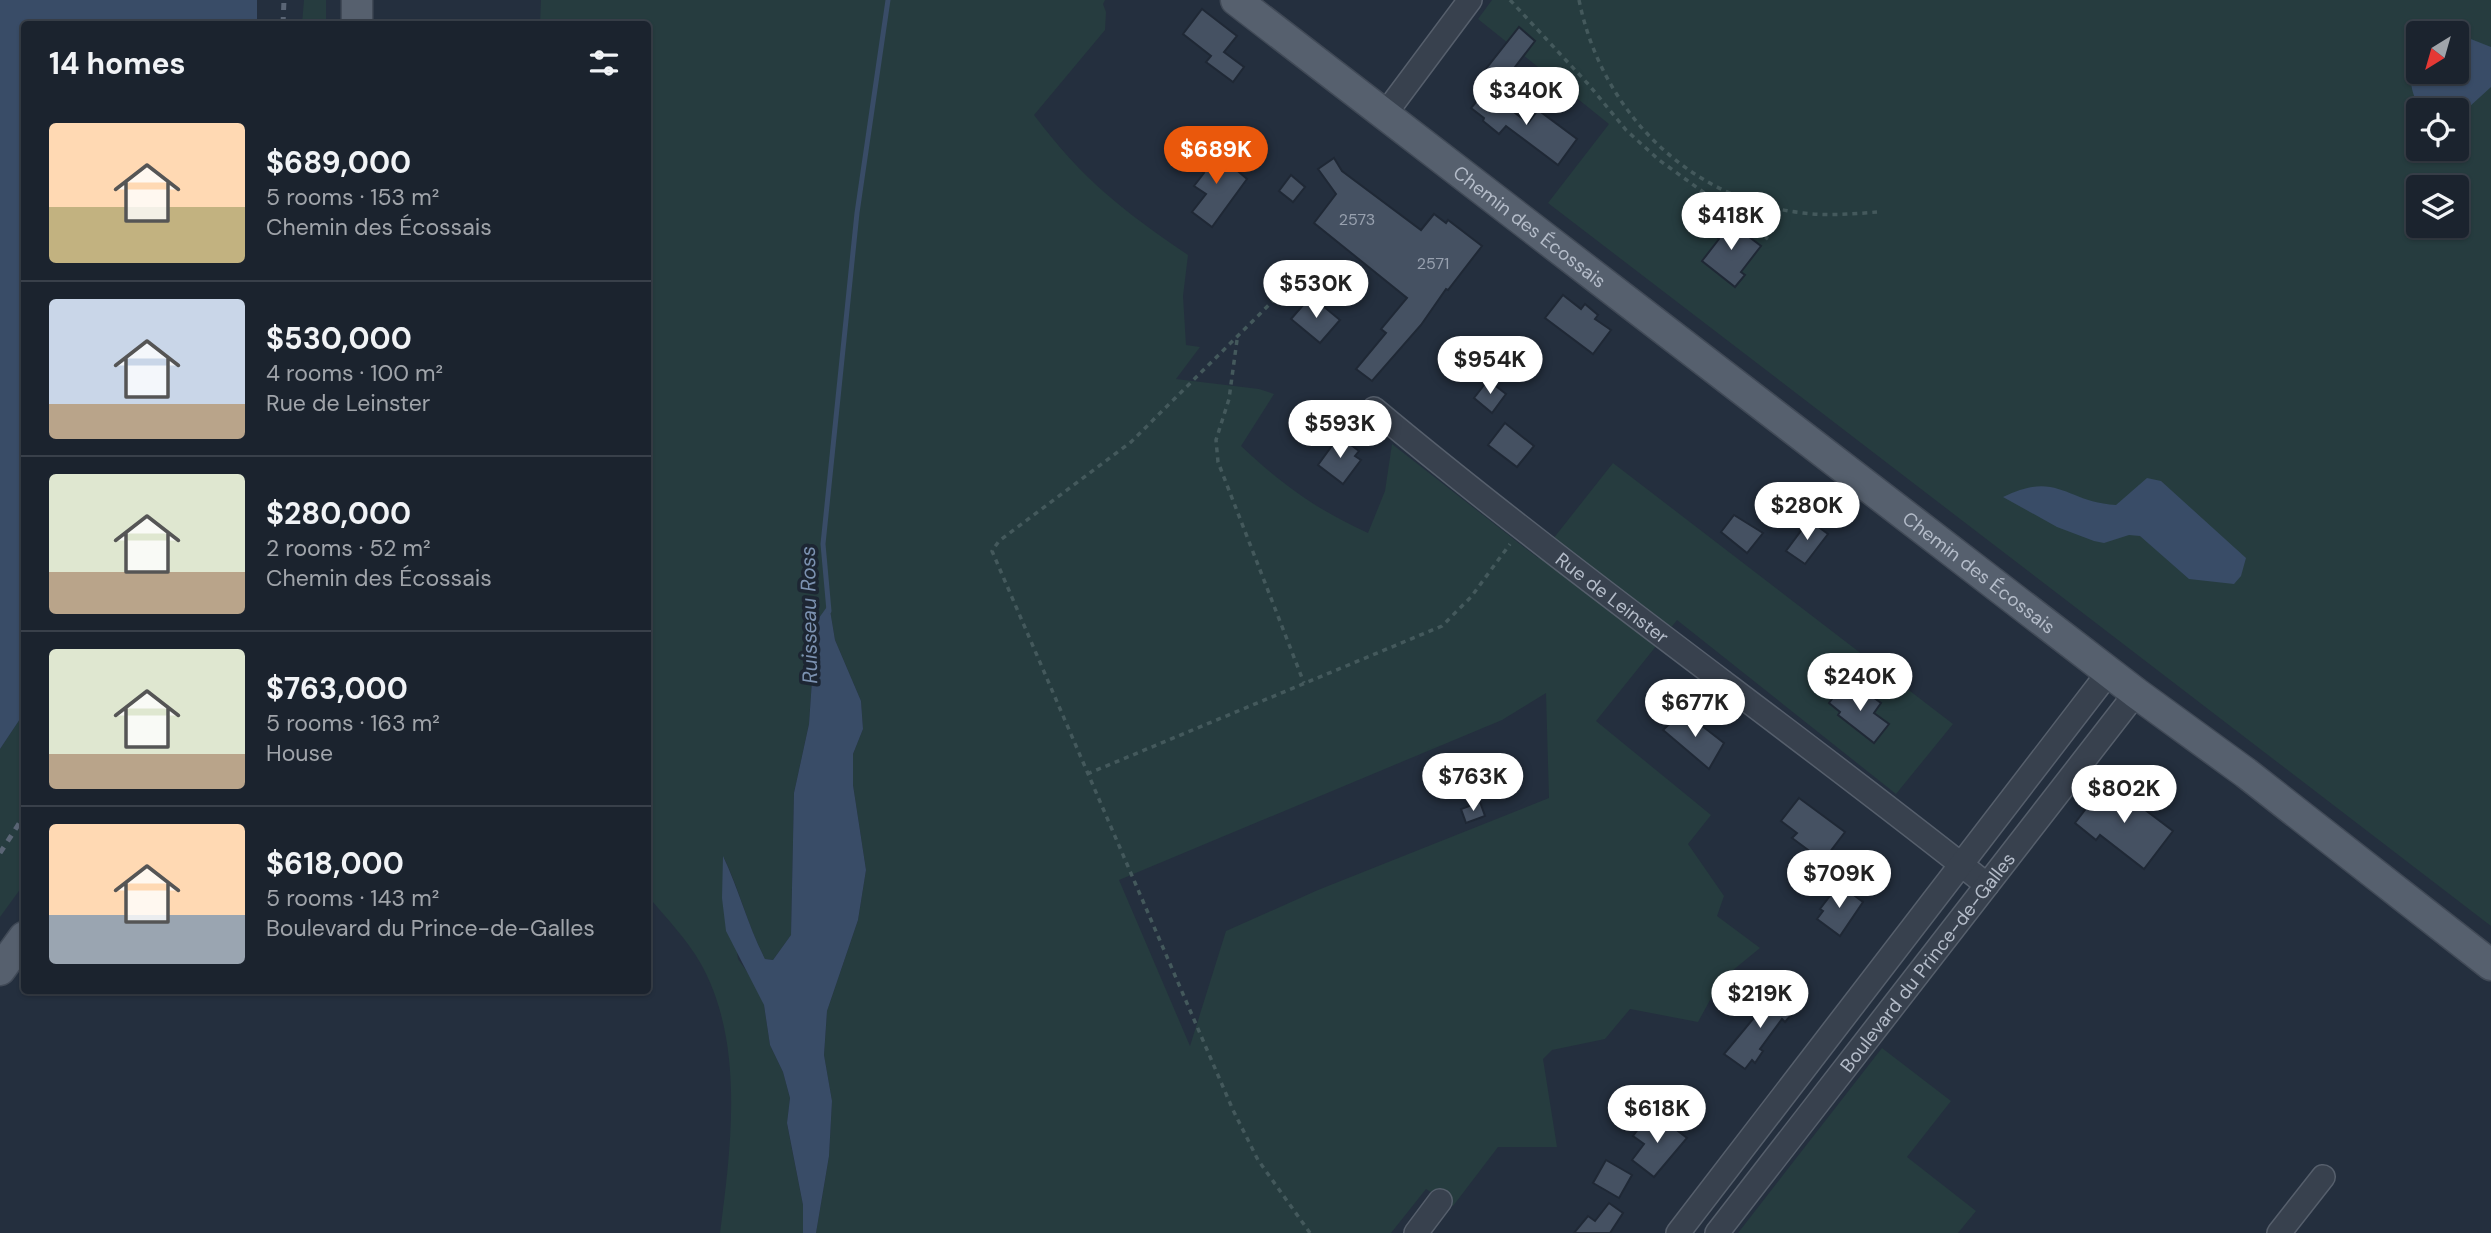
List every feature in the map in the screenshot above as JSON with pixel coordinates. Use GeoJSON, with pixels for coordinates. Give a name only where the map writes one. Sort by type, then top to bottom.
{"type":"FeatureCollection","features":[{"type":"Feature","properties":{"kind":"main road"},"geometry":{"type":"LineString","coordinates":[[357,0],[357,21]]}},
{"type":"Feature","properties":{"kind":"main road","name":"Chemin des Écossais"},"geometry":{"type":"LineString","coordinates":[[1236,0],[2109,672],[2246,773],[2491,965]]}},
{"type":"Feature","properties":{"kind":"main road"},"geometry":{"type":"LineString","coordinates":[[0,970],[21,941]]}},
{"type":"Feature","properties":{"kind":"street"},"geometry":{"type":"LineString","coordinates":[[1385,114],[1470,0]]}},
{"type":"Feature","properties":{"kind":"street","name":"Rue de Leinster"},"geometry":{"type":"LineString","coordinates":[[1374,409],[1522,529],[1804,740],[1987,886]]}},
{"type":"Feature","properties":{"kind":"street","name":"Boulevard du Prince-de-Galles"},"geometry":{"type":"LineString","coordinates":[[1678,1233],[2109,672]]}},
{"type":"Feature","properties":{"kind":"street","name":"Boulevard du Prince-de-Galles"},"geometry":{"type":"LineString","coordinates":[[1693,1214],[1718,1233],[2137,693]]}},
{"type":"Feature","properties":{"kind":"street"},"geometry":{"type":"LineString","coordinates":[[2279,1233],[2323,1177]]}},
{"type":"Feature","properties":{"kind":"street"},"geometry":{"type":"LineString","coordinates":[[1416,1233],[1440,1201]]}},
{"type":"Feature","properties":{"kind":"path"},"geometry":{"type":"LineString","coordinates":[[1510,0],[1589,85],[1626,130],[1660,160],[1768,239]]}},
{"type":"Feature","properties":{"kind":"path"},"geometry":{"type":"LineString","coordinates":[[1579,0],[1597,62],[1615,95],[1656,143],[1696,174],[1729,193],[1765,205],[1814,214],[1877,212]]}},
{"type":"Feature","properties":{"kind":"path"},"geometry":{"type":"LineString","coordinates":[[1310,1233],[1258,1160],[1233,1110],[992,551],[999,541],[1131,442],[1295,279],[1307,275],[1321,277],[1350,297]]}},
{"type":"Feature","properties":{"kind":"path"},"geometry":{"type":"LineString","coordinates":[[1237,337],[1229,400],[1216,440],[1218,461],[1304,683]]}},
{"type":"Feature","properties":{"kind":"path"},"geometry":{"type":"LineString","coordinates":[[1087,774],[1442,626],[1471,597],[1522,529]]}},
{"type":"Feature","properties":{"kind":"green space"},"geometry":{"type":"Polygon","coordinates":[[[304,0],[326,0],[326,21],[302,21],[304,0]]]}},
{"type":"Feature","properties":{"kind":"green space"},"geometry":{"type":"Polygon","coordinates":[[[541,0],[1105,0],[1105,30],[1034,115],[1087,176],[1143,223],[1188,255],[1183,296],[1186,345],[1200,347],[1176,379],[1259,389],[1274,394],[1241,446],[1271,473],[1315,505],[1368,533],[1385,491],[1392,444],[1538,558],[1613,463],[1953,724],[1896,794],[1677,620],[1596,721],[1711,815],[1688,844],[1724,896],[1717,916],[1760,948],[1721,980],[1698,1022],[1630,1009],[1605,1039],[1552,1050],[1543,1059],[1557,1147],[1498,1147],[1453,1206],[1426,1189],[1391,1233],[816,1233],[829,1156],[832,1101],[824,1055],[827,1011],[858,920],[866,870],[853,785],[853,754],[863,729],[861,701],[835,640],[829,605],[816,622],[809,724],[794,793],[791,935],[773,960],[765,959],[759,947],[724,858],[738,959],[755,983],[764,1005],[770,1045],[783,1072],[790,1098],[787,1124],[803,1205],[803,1233],[720,1233],[730,1131],[729,1061],[724,1027],[715,995],[701,964],[683,937],[651,900],[651,21],[540,21],[541,0]],[[1546,693],[1502,720],[1119,880],[1190,1046],[1226,931],[1318,890],[1549,798],[1546,693]]]}},
{"type":"Feature","properties":{"kind":"green space"},"geometry":{"type":"Polygon","coordinates":[[[1492,0],[2491,0],[2491,926],[1548,203],[1609,124],[1478,19],[1492,0]]]}},
{"type":"Feature","properties":{"kind":"green space"},"geometry":{"type":"Polygon","coordinates":[[[21,718],[21,888],[0,917],[0,749],[21,718]]]}},
{"type":"Feature","properties":{"kind":"green space"},"geometry":{"type":"Polygon","coordinates":[[[1882,1048],[1951,1101],[1907,1157],[1976,1211],[1958,1233],[1738,1233],[1882,1048]]]}},
{"type":"Feature","properties":{"kind":"water"},"geometry":{"type":"Polygon","coordinates":[[[0,0],[257,0],[257,21],[21,21],[21,718],[0,749],[0,0]]]}},
{"type":"Feature","properties":{"kind":"water"},"geometry":{"type":"Polygon","coordinates":[[[2469,39],[2491,47],[2491,87],[2469,107],[2469,98],[2415,98],[2411,84],[2469,84],[2469,39]]]}},
{"type":"Feature","properties":{"kind":"water"},"geometry":{"type":"Polygon","coordinates":[[[2147,478],[2161,481],[2246,558],[2241,576],[2234,584],[2189,579],[2140,536],[2129,535],[2104,543],[2094,541],[2057,527],[2003,497],[2037,486],[2116,505],[2147,478]]]}},
{"type":"Feature","properties":{"kind":"water"},"geometry":{"type":"Polygon","coordinates":[[[829,604],[835,640],[861,701],[863,729],[853,754],[853,785],[866,870],[858,920],[827,1011],[824,1055],[832,1101],[829,1156],[816,1233],[803,1233],[803,1205],[787,1123],[790,1098],[783,1072],[770,1045],[764,1005],[726,931],[722,898],[723,856],[765,959],[773,960],[791,935],[794,793],[809,724],[816,622],[829,604]]]}},
{"type":"Feature","properties":{"kind":"building"},"geometry":{"type":"Polygon","coordinates":[[[1202,9],[1237,36],[1224,52],[1244,67],[1233,82],[1206,62],[1211,56],[1183,34],[1202,9]]]}},
{"type":"Feature","properties":{"kind":"building"},"geometry":{"type":"Polygon","coordinates":[[[1519,27],[1535,41],[1495,93],[1478,79],[1519,27]]]}},
{"type":"Feature","properties":{"kind":"building"},"geometry":{"type":"Polygon","coordinates":[[[1486,90],[1528,123],[1538,110],[1577,139],[1558,165],[1506,126],[1499,134],[1483,121],[1484,118],[1471,108],[1486,90]]]}},
{"type":"Feature","properties":{"kind":"building"},"geometry":{"type":"Polygon","coordinates":[[[1210,147],[1247,179],[1212,227],[1192,212],[1206,194],[1194,186],[1204,173],[1196,166],[1210,147]]]}},
{"type":"Feature","properties":{"kind":"building"},"geometry":{"type":"Polygon","coordinates":[[[1334,158],[1342,171],[1421,230],[1434,214],[1446,223],[1448,220],[1482,246],[1448,290],[1446,289],[1421,325],[1372,381],[1356,369],[1386,333],[1381,329],[1407,298],[1314,223],[1336,194],[1318,169],[1334,158]]]}},
{"type":"Feature","properties":{"kind":"building"},"geometry":{"type":"Polygon","coordinates":[[[1291,175],[1305,187],[1293,202],[1279,191],[1291,175]]]}},
{"type":"Feature","properties":{"kind":"building"},"geometry":{"type":"Polygon","coordinates":[[[1723,217],[1761,246],[1741,272],[1745,275],[1735,287],[1702,261],[1719,239],[1711,232],[1723,217]]]}},
{"type":"Feature","properties":{"kind":"building"},"geometry":{"type":"Polygon","coordinates":[[[1563,295],[1581,309],[1585,304],[1598,315],[1595,319],[1611,330],[1593,354],[1545,318],[1563,295]]]}},
{"type":"Feature","properties":{"kind":"building"},"geometry":{"type":"Polygon","coordinates":[[[1311,296],[1340,320],[1320,343],[1291,319],[1311,296]]]}},
{"type":"Feature","properties":{"kind":"building"},"geometry":{"type":"Polygon","coordinates":[[[1488,380],[1506,394],[1492,413],[1474,398],[1488,380]]]}},
{"type":"Feature","properties":{"kind":"building"},"geometry":{"type":"Polygon","coordinates":[[[1505,423],[1534,446],[1517,467],[1488,445],[1505,423]]]}},
{"type":"Feature","properties":{"kind":"building"},"geometry":{"type":"Polygon","coordinates":[[[1339,436],[1359,451],[1355,456],[1361,460],[1343,484],[1318,465],[1339,436]]]}},
{"type":"Feature","properties":{"kind":"building"},"geometry":{"type":"Polygon","coordinates":[[[1734,515],[1763,533],[1747,553],[1721,532],[1734,515]]]}},
{"type":"Feature","properties":{"kind":"building"},"geometry":{"type":"Polygon","coordinates":[[[1809,520],[1828,534],[1805,564],[1786,551],[1809,520]]]}},
{"type":"Feature","properties":{"kind":"building"},"geometry":{"type":"Polygon","coordinates":[[[1841,687],[1855,698],[1862,689],[1881,703],[1874,713],[1889,724],[1874,743],[1838,715],[1840,712],[1829,703],[1841,687]]]}},
{"type":"Feature","properties":{"kind":"building"},"geometry":{"type":"Polygon","coordinates":[[[1683,711],[1724,743],[1709,769],[1663,730],[1683,711]]]}},
{"type":"Feature","properties":{"kind":"building"},"geometry":{"type":"Polygon","coordinates":[[[2107,781],[2173,831],[2144,869],[2100,835],[2096,840],[2075,823],[2107,781]]]}},
{"type":"Feature","properties":{"kind":"building"},"geometry":{"type":"Polygon","coordinates":[[[1799,798],[1845,832],[1823,861],[1792,838],[1797,833],[1781,821],[1799,798]]]}},
{"type":"Feature","properties":{"kind":"building"},"geometry":{"type":"Polygon","coordinates":[[[1480,802],[1485,816],[1466,823],[1461,809],[1480,802]]]}},
{"type":"Feature","properties":{"kind":"building"},"geometry":{"type":"Polygon","coordinates":[[[1839,884],[1863,902],[1840,936],[1817,919],[1823,911],[1820,909],[1839,884]]]}},
{"type":"Feature","properties":{"kind":"building"},"geometry":{"type":"Polygon","coordinates":[[[1777,990],[1798,1007],[1785,1022],[1782,1019],[1760,1049],[1763,1051],[1755,1063],[1752,1060],[1745,1069],[1724,1054],[1777,990]]]}},
{"type":"Feature","properties":{"kind":"building"},"geometry":{"type":"Polygon","coordinates":[[[1648,1116],[1661,1126],[1665,1121],[1687,1138],[1654,1177],[1632,1160],[1644,1144],[1633,1136],[1648,1116]]]}},
{"type":"Feature","properties":{"kind":"building"},"geometry":{"type":"Polygon","coordinates":[[[1606,1160],[1632,1175],[1619,1198],[1593,1183],[1606,1160]]]}},
{"type":"Feature","properties":{"kind":"building"},"geometry":{"type":"Polygon","coordinates":[[[1609,1203],[1623,1213],[1610,1233],[1574,1233],[1588,1216],[1595,1221],[1609,1203]]]}},
{"type":"Feature","properties":{"kind":"waterway","name":"Ruisseau Ross"},"geometry":{"type":"LineString","coordinates":[[829,611],[823,544],[857,213],[888,0]]}},
{"type":"Feature","properties":{"kind":"railway"},"geometry":{"type":"LineString","coordinates":[[283,21],[284,0]]}},
{"type":"Feature","properties":{"kind":"railway"},"geometry":{"type":"LineString","coordinates":[[0,853],[21,821]]}}]}
